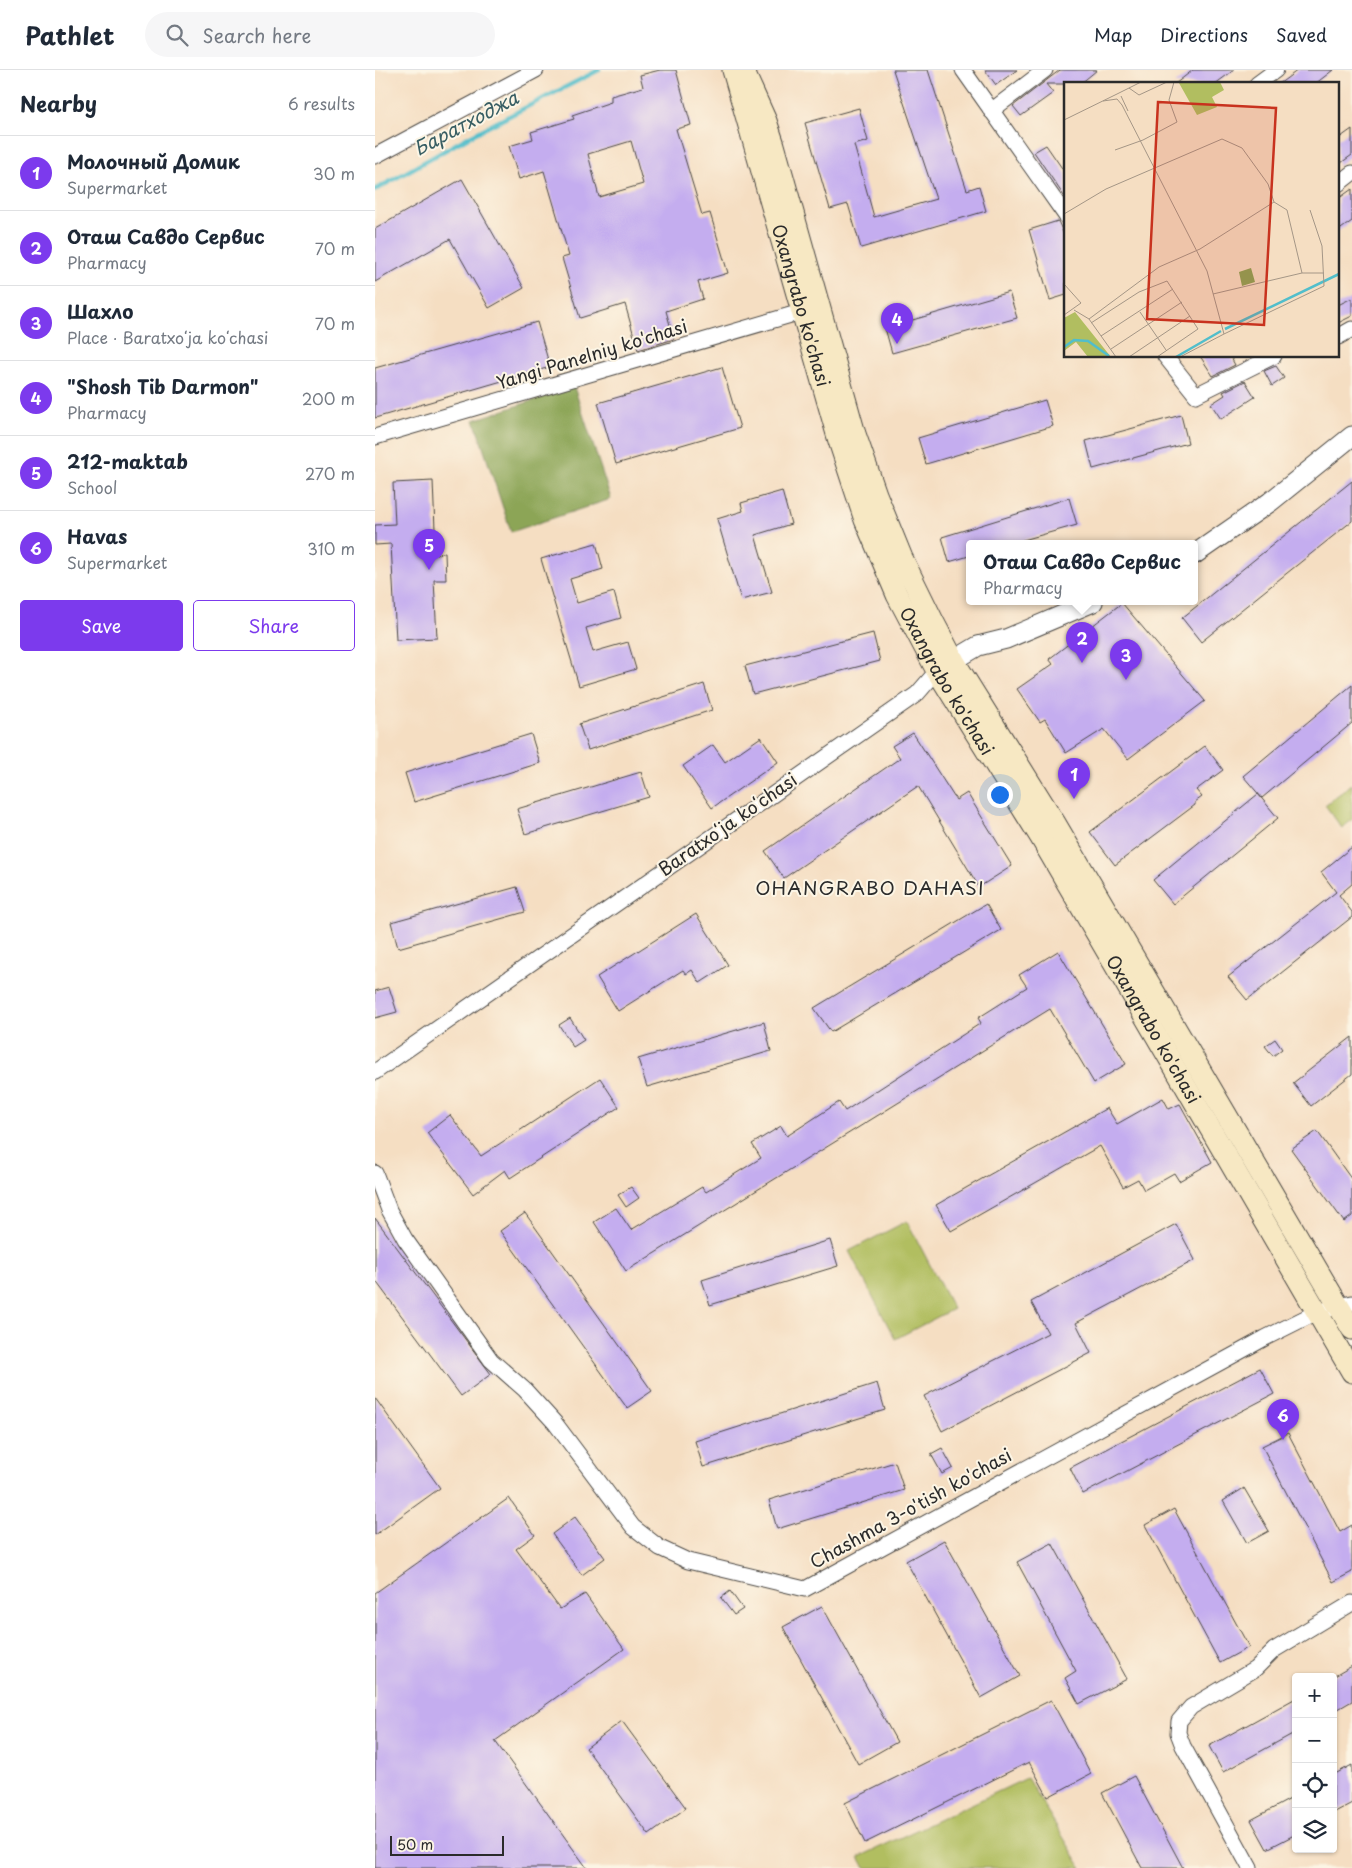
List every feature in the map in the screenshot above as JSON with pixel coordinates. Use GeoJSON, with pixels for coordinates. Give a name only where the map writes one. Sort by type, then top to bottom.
{"type":"FeatureCollection","features":[{"type":"Feature","properties":{"kind":"main road","name":"Oxangrabo ko'chasi"},"geometry":{"type":"LineString","coordinates":[[733,70],[811,309]]}},
{"type":"Feature","properties":{"kind":"main road","name":"Oxangrabo ko'chasi"},"geometry":{"type":"LineString","coordinates":[[743,70],[767,121],[774,145],[839,441],[865,520],[893,586],[946,666],[1056,845],[1345,1304],[1352,1329]]}},
{"type":"Feature","properties":{"kind":"main road","name":"Oxangrabo ko'chasi"},"geometry":{"type":"LineString","coordinates":[[1056,845],[1352,1372]]}},
{"type":"Feature","properties":{"kind":"street"},"geometry":{"type":"LineString","coordinates":[[375,156],[536,70]]}},
{"type":"Feature","properties":{"kind":"street"},"geometry":{"type":"LineString","coordinates":[[963,70],[1064,213]]}},
{"type":"Feature","properties":{"kind":"street"},"geometry":{"type":"LineString","coordinates":[[991,111],[1045,70]]}},
{"type":"Feature","properties":{"kind":"street"},"geometry":{"type":"LineString","coordinates":[[1260,82],[1276,70]]}},
{"type":"Feature","properties":{"kind":"street"},"geometry":{"type":"LineString","coordinates":[[1339,183],[1352,173]]}},
{"type":"Feature","properties":{"kind":"street","name":"Yangi Panelniy ko'chasi"},"geometry":{"type":"LineString","coordinates":[[375,437],[811,309]]}},
{"type":"Feature","properties":{"kind":"street"},"geometry":{"type":"LineString","coordinates":[[1339,336],[1352,329]]}},
{"type":"Feature","properties":{"kind":"street"},"geometry":{"type":"LineString","coordinates":[[1167,358],[1196,395],[1270,358]]}},
{"type":"Feature","properties":{"kind":"street"},"geometry":{"type":"LineString","coordinates":[[1198,552],[1270,502],[1352,436]]}},
{"type":"Feature","properties":{"kind":"street","name":"Baratxoʻja koʻchasi"},"geometry":{"type":"LineString","coordinates":[[375,1072],[909,699],[946,666],[978,646],[1006,639],[1086,605]]}},
{"type":"Feature","properties":{"kind":"street","name":"Chashma 3-o'tish ko'chasi"},"geometry":{"type":"LineString","coordinates":[[375,1173],[389,1210],[405,1239],[491,1360],[525,1390],[555,1423],[633,1527],[660,1548],[688,1561],[805,1589],[1257,1342],[1317,1312],[1345,1304]]}},
{"type":"Feature","properties":{"kind":"street"},"geometry":{"type":"LineString","coordinates":[[1250,1868],[1183,1746],[1178,1732],[1179,1721],[1191,1707],[1255,1670],[1274,1650],[1352,1603]]}},
{"type":"Feature","properties":{"kind":"green space"},"geometry":{"type":"Polygon","coordinates":[[[574,387],[611,499],[511,532],[474,420],[574,387]]]}},
{"type":"Feature","properties":{"kind":"green space"},"geometry":{"type":"Polygon","coordinates":[[[1352,784],[1352,820],[1342,828],[1325,805],[1352,784]]]}},
{"type":"Feature","properties":{"kind":"green space"},"geometry":{"type":"Polygon","coordinates":[[[907,1221],[953,1309],[895,1339],[849,1251],[907,1221]]]}},
{"type":"Feature","properties":{"kind":"green space"},"geometry":{"type":"Polygon","coordinates":[[[1027,1778],[1082,1868],[865,1868],[859,1857],[1027,1778]]]}},
{"type":"Feature","properties":{"kind":"building"},"geometry":{"type":"Polygon","coordinates":[[[660,70],[676,70],[691,125],[676,129],[702,215],[710,213],[728,273],[698,282],[703,299],[666,311],[674,339],[638,350],[625,304],[580,318],[562,258],[569,256],[544,171],[519,179],[509,146],[533,139],[531,132],[574,119],[572,115],[611,102],[611,96],[643,87],[640,75],[660,70]],[[631,141],[588,154],[599,197],[643,184],[631,141]]]}},
{"type":"Feature","properties":{"kind":"building"},"geometry":{"type":"Polygon","coordinates":[[[893,70],[928,70],[967,190],[979,186],[986,211],[861,248],[848,204],[830,209],[805,123],[859,108],[868,141],[854,145],[874,217],[936,199],[893,70]]]}},
{"type":"Feature","properties":{"kind":"building"},"geometry":{"type":"Polygon","coordinates":[[[985,70],[1017,70],[996,85],[985,70]]]}},
{"type":"Feature","properties":{"kind":"building"},"geometry":{"type":"Polygon","coordinates":[[[1060,70],[1097,70],[1082,82],[1046,84],[1053,93],[1021,116],[1013,106],[1060,70]]]}},
{"type":"Feature","properties":{"kind":"building"},"geometry":{"type":"Polygon","coordinates":[[[1193,70],[1234,70],[1218,82],[1178,82],[1193,70]]]}},
{"type":"Feature","properties":{"kind":"building"},"geometry":{"type":"Polygon","coordinates":[[[1298,70],[1333,70],[1318,82],[1282,82],[1298,70]]]}},
{"type":"Feature","properties":{"kind":"building"},"geometry":{"type":"Polygon","coordinates":[[[1352,129],[1352,155],[1339,164],[1339,138],[1352,129]]]}},
{"type":"Feature","properties":{"kind":"building"},"geometry":{"type":"Polygon","coordinates":[[[1046,145],[1064,171],[1064,196],[1034,152],[1046,145]]]}},
{"type":"Feature","properties":{"kind":"building"},"geometry":{"type":"Polygon","coordinates":[[[462,179],[524,288],[489,308],[450,239],[375,282],[375,229],[462,179]]]}},
{"type":"Feature","properties":{"kind":"building"},"geometry":{"type":"Polygon","coordinates":[[[1352,189],[1352,221],[1339,230],[1339,198],[1352,189]]]}},
{"type":"Feature","properties":{"kind":"building"},"geometry":{"type":"Polygon","coordinates":[[[1058,221],[1064,234],[1064,296],[1050,300],[1029,230],[1058,221]]]}},
{"type":"Feature","properties":{"kind":"building"},"geometry":{"type":"Polygon","coordinates":[[[1009,292],[1017,318],[892,353],[885,328],[1009,292]]]}},
{"type":"Feature","properties":{"kind":"building"},"geometry":{"type":"Polygon","coordinates":[[[1352,298],[1352,316],[1339,322],[1339,304],[1352,298]]]}},
{"type":"Feature","properties":{"kind":"building"},"geometry":{"type":"Polygon","coordinates":[[[537,322],[550,367],[375,418],[375,368],[537,322]]]}},
{"type":"Feature","properties":{"kind":"building"},"geometry":{"type":"Polygon","coordinates":[[[1201,358],[1231,358],[1235,365],[1213,376],[1201,358]]]}},
{"type":"Feature","properties":{"kind":"building"},"geometry":{"type":"Polygon","coordinates":[[[1276,366],[1284,378],[1272,386],[1264,371],[1276,366]]]}},
{"type":"Feature","properties":{"kind":"building"},"geometry":{"type":"Polygon","coordinates":[[[722,367],[740,428],[616,464],[598,403],[722,367]]]}},
{"type":"Feature","properties":{"kind":"building"},"geometry":{"type":"Polygon","coordinates":[[[1245,381],[1255,397],[1221,419],[1211,404],[1225,395],[1223,392],[1245,381]]]}},
{"type":"Feature","properties":{"kind":"building"},"geometry":{"type":"Polygon","coordinates":[[[1045,400],[1053,426],[926,464],[918,438],[1045,400]]]}},
{"type":"Feature","properties":{"kind":"building"},"geometry":{"type":"Polygon","coordinates":[[[1181,415],[1188,443],[1093,469],[1086,441],[1181,415]]]}},
{"type":"Feature","properties":{"kind":"building"},"geometry":{"type":"Polygon","coordinates":[[[433,481],[436,554],[445,553],[446,580],[434,580],[437,638],[396,640],[391,544],[375,545],[375,525],[395,524],[393,483],[433,481]]]}},
{"type":"Feature","properties":{"kind":"building"},"geometry":{"type":"Polygon","coordinates":[[[1352,481],[1352,521],[1201,642],[1182,618],[1352,481]]]}},
{"type":"Feature","properties":{"kind":"building"},"geometry":{"type":"Polygon","coordinates":[[[782,491],[791,524],[755,535],[772,592],[741,600],[717,519],[743,511],[741,503],[782,491]]]}},
{"type":"Feature","properties":{"kind":"building"},"geometry":{"type":"Polygon","coordinates":[[[1069,498],[1077,525],[1023,540],[966,540],[966,557],[949,562],[942,537],[1069,498]]]}},
{"type":"Feature","properties":{"kind":"building"},"geometry":{"type":"Polygon","coordinates":[[[596,543],[603,569],[570,579],[577,603],[614,592],[621,618],[586,628],[593,652],[628,642],[636,669],[579,686],[541,559],[596,543]]]}},
{"type":"Feature","properties":{"kind":"building"},"geometry":{"type":"Polygon","coordinates":[[[1119,605],[1124,605],[1205,701],[1128,759],[1104,729],[1066,753],[1045,719],[1040,722],[1017,689],[1053,664],[1049,659],[1119,605]]]}},
{"type":"Feature","properties":{"kind":"building"},"geometry":{"type":"Polygon","coordinates":[[[873,633],[880,661],[753,694],[745,666],[873,633]]]}},
{"type":"Feature","properties":{"kind":"building"},"geometry":{"type":"Polygon","coordinates":[[[704,684],[712,710],[588,750],[579,724],[704,684]]]}},
{"type":"Feature","properties":{"kind":"building"},"geometry":{"type":"Polygon","coordinates":[[[1352,685],[1352,723],[1262,798],[1243,776],[1352,685]]]}},
{"type":"Feature","properties":{"kind":"building"},"geometry":{"type":"Polygon","coordinates":[[[913,733],[956,800],[967,793],[1012,866],[979,887],[918,786],[784,878],[765,851],[900,758],[892,746],[913,733]]]}},
{"type":"Feature","properties":{"kind":"building"},"geometry":{"type":"Polygon","coordinates":[[[531,734],[540,763],[414,802],[405,773],[531,734]]]}},
{"type":"Feature","properties":{"kind":"building"},"geometry":{"type":"Polygon","coordinates":[[[761,737],[778,762],[712,808],[683,766],[713,745],[725,762],[761,737]]]}},
{"type":"Feature","properties":{"kind":"building"},"geometry":{"type":"Polygon","coordinates":[[[1205,746],[1223,770],[1196,790],[1202,797],[1195,802],[1195,805],[1115,865],[1090,832],[1205,746]]]}},
{"type":"Feature","properties":{"kind":"building"},"geometry":{"type":"Polygon","coordinates":[[[641,772],[649,797],[525,834],[517,809],[641,772]]]}},
{"type":"Feature","properties":{"kind":"building"},"geometry":{"type":"Polygon","coordinates":[[[1258,794],[1278,818],[1173,904],[1153,880],[1258,794]]]}},
{"type":"Feature","properties":{"kind":"building"},"geometry":{"type":"Polygon","coordinates":[[[1352,847],[1352,884],[1339,895],[1352,912],[1352,917],[1247,1000],[1228,977],[1336,892],[1321,872],[1352,847]]]}},
{"type":"Feature","properties":{"kind":"building"},"geometry":{"type":"Polygon","coordinates":[[[517,887],[525,912],[398,948],[391,922],[517,887]]]}},
{"type":"Feature","properties":{"kind":"building"},"geometry":{"type":"Polygon","coordinates":[[[986,904],[1001,930],[831,1032],[814,1008],[986,904]]]}},
{"type":"Feature","properties":{"kind":"building"},"geometry":{"type":"Polygon","coordinates":[[[696,914],[728,965],[700,983],[692,970],[686,974],[683,970],[618,1011],[597,977],[696,914]]]}},
{"type":"Feature","properties":{"kind":"building"},"geometry":{"type":"Polygon","coordinates":[[[1058,951],[1126,1064],[1094,1083],[1050,1009],[626,1271],[594,1222],[616,1208],[631,1230],[702,1187],[706,1192],[761,1158],[752,1144],[781,1126],[787,1136],[839,1102],[845,1111],[981,1023],[978,1018],[1027,987],[1019,975],[1058,951]]]}},
{"type":"Feature","properties":{"kind":"building"},"geometry":{"type":"Polygon","coordinates":[[[389,987],[397,1012],[375,1018],[375,991],[389,987]]]}},
{"type":"Feature","properties":{"kind":"building"},"geometry":{"type":"Polygon","coordinates":[[[570,1018],[584,1040],[573,1047],[559,1025],[570,1018]]]}},
{"type":"Feature","properties":{"kind":"building"},"geometry":{"type":"Polygon","coordinates":[[[764,1022],[771,1051],[647,1087],[638,1059],[764,1022]]]}},
{"type":"Feature","properties":{"kind":"building"},"geometry":{"type":"Polygon","coordinates":[[[1352,1037],[1352,1074],[1311,1106],[1293,1083],[1352,1037]]]}},
{"type":"Feature","properties":{"kind":"building"},"geometry":{"type":"Polygon","coordinates":[[[1275,1039],[1282,1049],[1273,1056],[1265,1046],[1275,1039]]]}},
{"type":"Feature","properties":{"kind":"building"},"geometry":{"type":"Polygon","coordinates":[[[600,1078],[619,1107],[510,1178],[505,1170],[473,1194],[427,1133],[450,1115],[481,1156],[600,1078]]]}},
{"type":"Feature","properties":{"kind":"building"},"geometry":{"type":"Polygon","coordinates":[[[1163,1098],[1169,1109],[1180,1104],[1212,1162],[1179,1181],[1174,1173],[1144,1190],[1138,1179],[1123,1187],[1100,1146],[951,1231],[936,1205],[1107,1108],[1117,1124],[1163,1098]]]}},
{"type":"Feature","properties":{"kind":"building"},"geometry":{"type":"Polygon","coordinates":[[[1317,1131],[1352,1180],[1352,1216],[1344,1222],[1291,1149],[1317,1131]]]}},
{"type":"Feature","properties":{"kind":"building"},"geometry":{"type":"Polygon","coordinates":[[[631,1187],[639,1198],[626,1207],[618,1195],[631,1187]]]}},
{"type":"Feature","properties":{"kind":"building"},"geometry":{"type":"Polygon","coordinates":[[[525,1213],[652,1391],[627,1408],[500,1231],[525,1213]]]}},
{"type":"Feature","properties":{"kind":"building"},"geometry":{"type":"Polygon","coordinates":[[[375,1218],[491,1374],[461,1396],[375,1280],[375,1218]]]}},
{"type":"Feature","properties":{"kind":"building"},"geometry":{"type":"Polygon","coordinates":[[[1176,1224],[1195,1260],[1076,1323],[1091,1353],[942,1431],[924,1396],[1048,1333],[1031,1302],[1176,1224]]]}},
{"type":"Feature","properties":{"kind":"building"},"geometry":{"type":"Polygon","coordinates":[[[830,1240],[838,1266],[710,1305],[702,1280],[830,1240]]]}},
{"type":"Feature","properties":{"kind":"building"},"geometry":{"type":"Polygon","coordinates":[[[1260,1368],[1274,1394],[1083,1494],[1070,1468],[1260,1368]]]}},
{"type":"Feature","properties":{"kind":"building"},"geometry":{"type":"Polygon","coordinates":[[[877,1383],[885,1410],[703,1467],[695,1441],[877,1383]]]}},
{"type":"Feature","properties":{"kind":"building"},"geometry":{"type":"Polygon","coordinates":[[[375,1398],[440,1488],[375,1535],[375,1398]]]}},
{"type":"Feature","properties":{"kind":"building"},"geometry":{"type":"Polygon","coordinates":[[[1288,1433],[1340,1532],[1352,1525],[1352,1572],[1333,1582],[1262,1446],[1288,1433]]]}},
{"type":"Feature","properties":{"kind":"building"},"geometry":{"type":"Polygon","coordinates":[[[942,1448],[953,1468],[942,1474],[931,1454],[942,1448]]]}},
{"type":"Feature","properties":{"kind":"building"},"geometry":{"type":"Polygon","coordinates":[[[895,1462],[904,1490],[777,1529],[769,1500],[895,1462]]]}},
{"type":"Feature","properties":{"kind":"building"},"geometry":{"type":"Polygon","coordinates":[[[1244,1488],[1269,1531],[1247,1543],[1223,1501],[1244,1488]]]}},
{"type":"Feature","properties":{"kind":"building"},"geometry":{"type":"Polygon","coordinates":[[[509,1498],[535,1535],[516,1549],[560,1609],[585,1594],[624,1649],[495,1741],[587,1868],[375,1868],[375,1593],[509,1498]]]}},
{"type":"Feature","properties":{"kind":"building"},"geometry":{"type":"Polygon","coordinates":[[[1174,1509],[1249,1647],[1220,1663],[1145,1525],[1174,1509]]]}},
{"type":"Feature","properties":{"kind":"building"},"geometry":{"type":"Polygon","coordinates":[[[575,1517],[605,1558],[582,1575],[552,1534],[575,1517]]]}},
{"type":"Feature","properties":{"kind":"building"},"geometry":{"type":"Polygon","coordinates":[[[944,1540],[1020,1676],[981,1698],[906,1561],[944,1540]]]}},
{"type":"Feature","properties":{"kind":"building"},"geometry":{"type":"Polygon","coordinates":[[[1052,1543],[1127,1679],[1079,1704],[1065,1678],[1076,1671],[1017,1562],[1052,1543]]]}},
{"type":"Feature","properties":{"kind":"building"},"geometry":{"type":"Polygon","coordinates":[[[730,1591],[743,1609],[734,1615],[721,1598],[730,1591]]]}},
{"type":"Feature","properties":{"kind":"building"},"geometry":{"type":"Polygon","coordinates":[[[822,1606],[897,1742],[858,1764],[783,1627],[822,1606]]]}},
{"type":"Feature","properties":{"kind":"building"},"geometry":{"type":"Polygon","coordinates":[[[1352,1666],[1352,1701],[1337,1710],[1337,1675],[1352,1666]]]}},
{"type":"Feature","properties":{"kind":"building"},"geometry":{"type":"Polygon","coordinates":[[[1051,1700],[1091,1774],[1048,1797],[1029,1762],[865,1843],[845,1803],[1051,1700]]]}},
{"type":"Feature","properties":{"kind":"building"},"geometry":{"type":"Polygon","coordinates":[[[1292,1700],[1292,1734],[1223,1772],[1209,1746],[1292,1700]]]}},
{"type":"Feature","properties":{"kind":"building"},"geometry":{"type":"Polygon","coordinates":[[[622,1721],[686,1808],[649,1835],[586,1748],[622,1721]]]}},
{"type":"Feature","properties":{"kind":"building"},"geometry":{"type":"Polygon","coordinates":[[[1352,1765],[1352,1803],[1337,1811],[1337,1808],[1337,1773],[1352,1765]]]}},
{"type":"Feature","properties":{"kind":"building"},"geometry":{"type":"Polygon","coordinates":[[[1134,1776],[1183,1868],[1142,1868],[1102,1793],[1134,1776]]]}},
{"type":"Feature","properties":{"kind":"building"},"geometry":{"type":"Polygon","coordinates":[[[1292,1798],[1292,1836],[1267,1849],[1251,1820],[1292,1798]]]}},
{"type":"Feature","properties":{"kind":"waterway","name":"Баратходжа"},"geometry":{"type":"LineString","coordinates":[[375,190],[470,136],[599,70]]}},
{"type":"Feature","properties":{"kind":"place","name":"\"Shosh Tib Darmon\""},"geometry":{"type":"Point","coordinates":[897,344]}},
{"type":"Feature","properties":{"kind":"place","name":"212-maktab"},"geometry":{"type":"Point","coordinates":[429,570]}},
{"type":"Feature","properties":{"kind":"place","name":"Оташ Савдо Сервис"},"geometry":{"type":"Point","coordinates":[1082,663]}},
{"type":"Feature","properties":{"kind":"place","name":"Шахло"},"geometry":{"type":"Point","coordinates":[1126,680]}},
{"type":"Feature","properties":{"kind":"place","name":"Молочный Домик"},"geometry":{"type":"Point","coordinates":[1074,799]}},
{"type":"Feature","properties":{"kind":"place","name":"Havas"},"geometry":{"type":"Point","coordinates":[1283,1440]}},
{"type":"Feature","properties":{"kind":"district","name":"OHANGRABO DAHASI"},"geometry":{"type":"Point","coordinates":[870,888]}}]}
